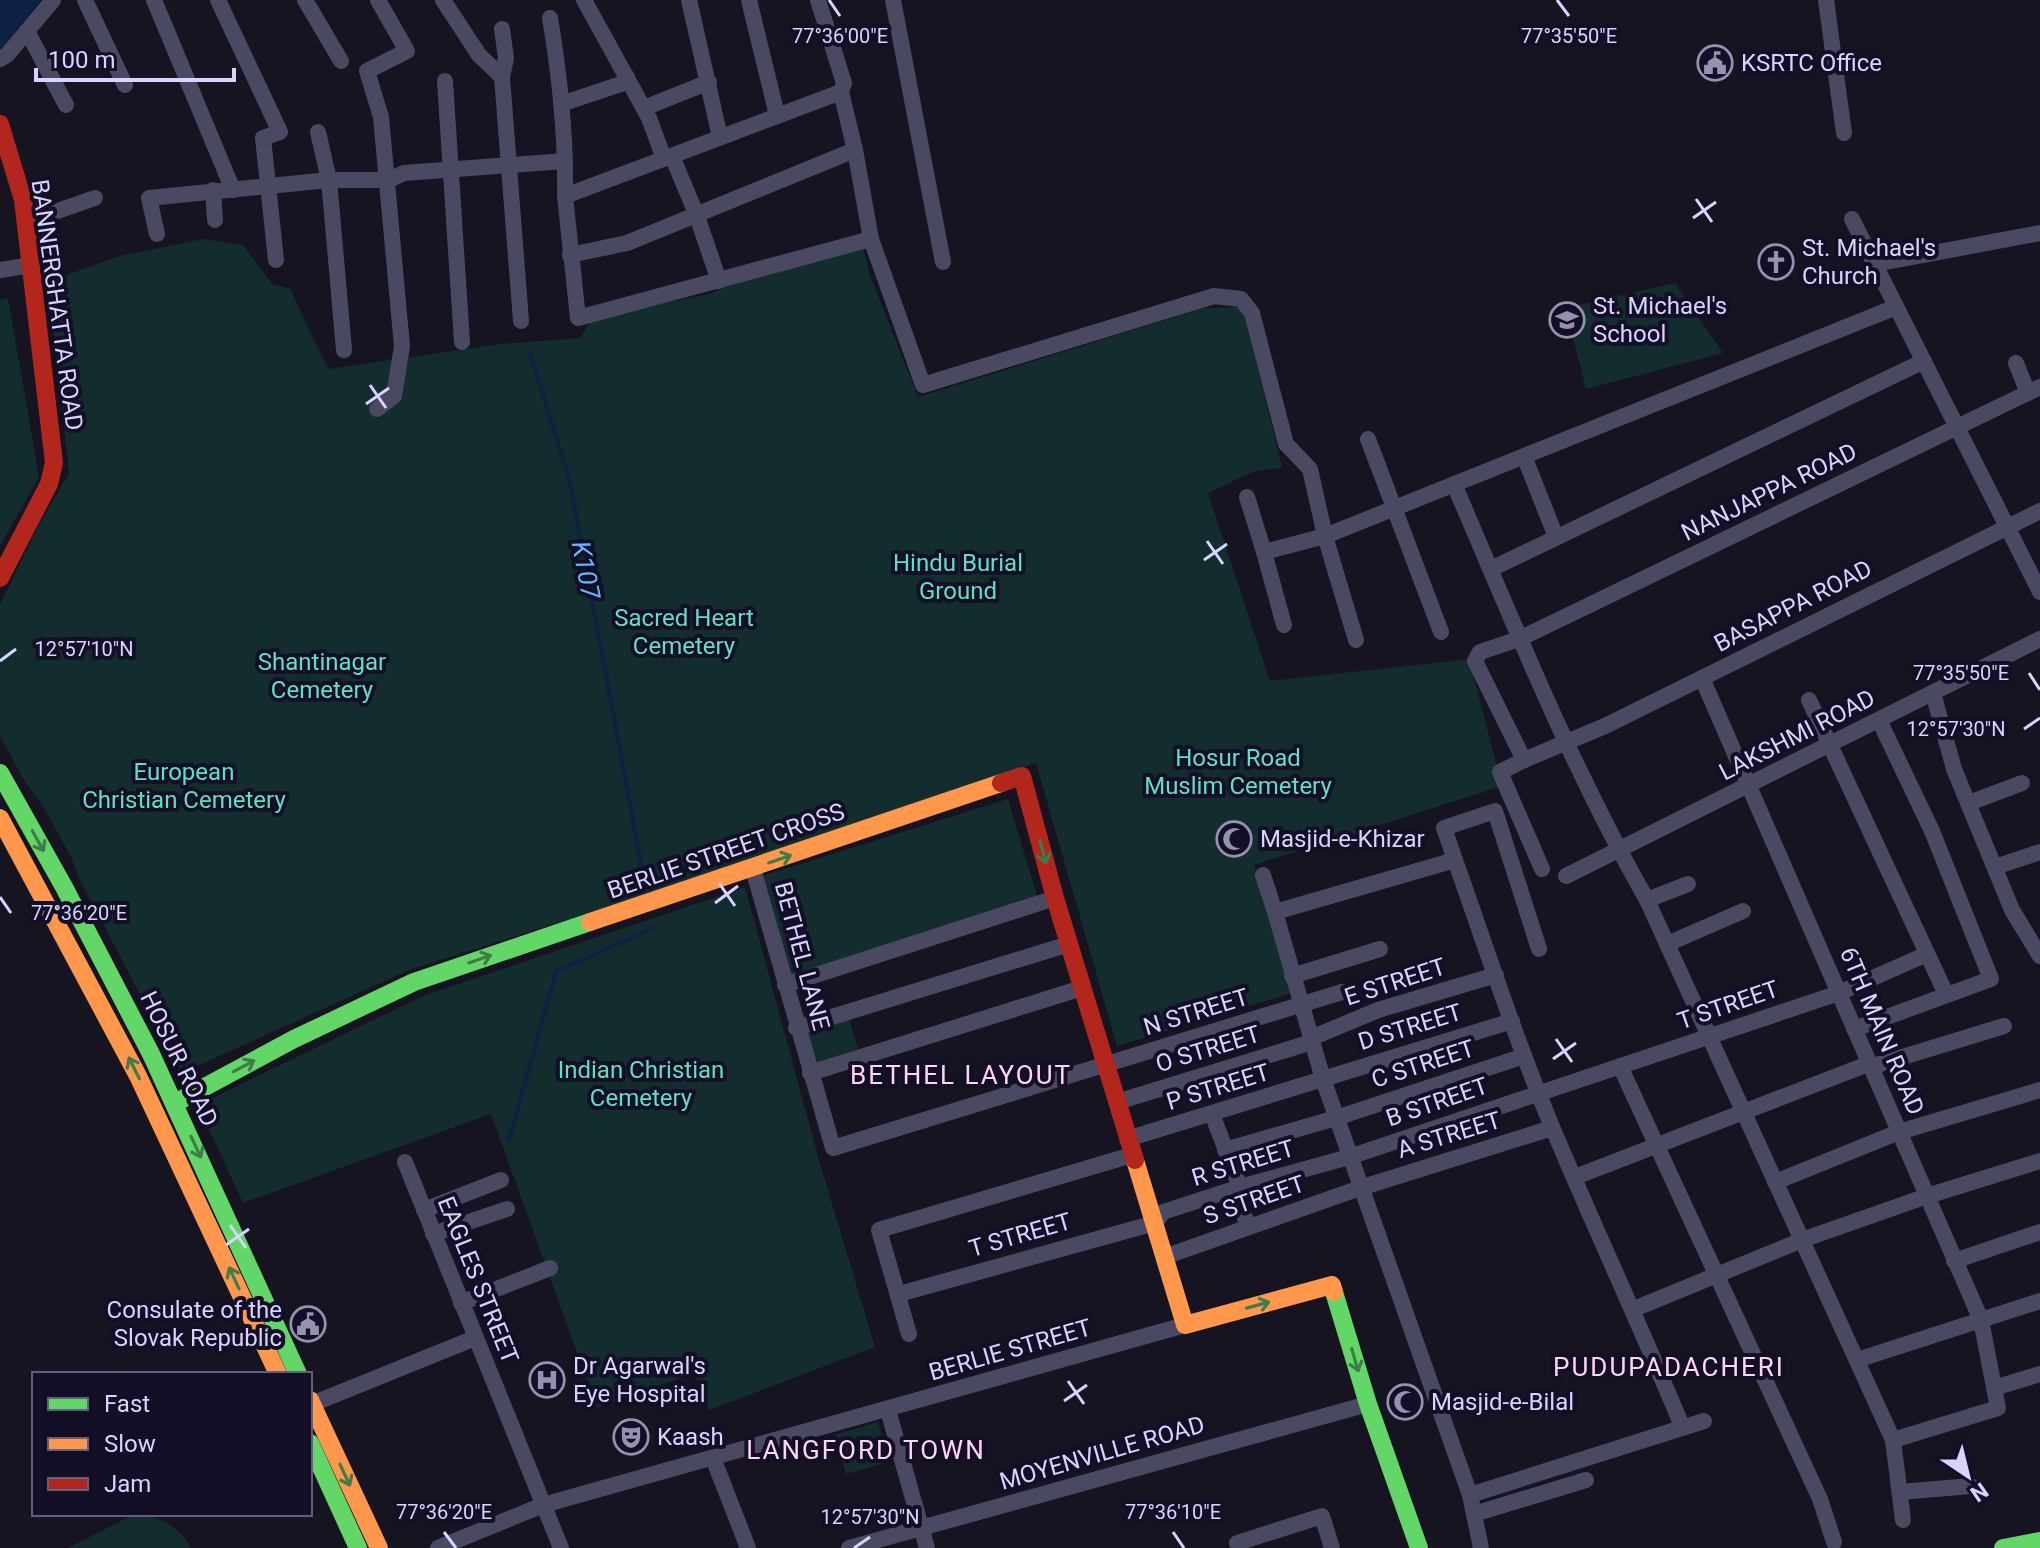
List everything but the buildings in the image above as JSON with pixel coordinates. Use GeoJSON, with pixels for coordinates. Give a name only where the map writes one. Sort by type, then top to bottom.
{"type":"FeatureCollection","features":[{"type":"Feature","properties":{"kind":"main road","name":"BANNERGHATTA ROAD"},"geometry":{"type":"LineString","coordinates":[[0,124],[19,186],[26,222],[54,463],[49,484],[0,578]]}},
{"type":"Feature","properties":{"kind":"main road","name":"HOSUR ROAD"},"geometry":{"type":"LineString","coordinates":[[0,773],[64,887],[175,1103],[297,1372]]}},
{"type":"Feature","properties":{"kind":"main road","name":"BERLIE STREET CROSS"},"geometry":{"type":"LineString","coordinates":[[175,1103],[294,1039],[414,982],[1022,776],[1055,898],[1185,1325]]}},
{"type":"Feature","properties":{"kind":"main road","name":"HOSUR ROAD"},"geometry":{"type":"LineString","coordinates":[[0,818],[138,1076],[277,1372]]}},
{"type":"Feature","properties":{"kind":"main road","name":"BERLIE STREET"},"geometry":{"type":"LineString","coordinates":[[1185,1325],[1332,1285],[1368,1404],[1419,1548]]}},
{"type":"Feature","properties":{"kind":"main road"},"geometry":{"type":"LineString","coordinates":[[312,1404],[379,1548]]}},
{"type":"Feature","properties":{"kind":"main road"},"geometry":{"type":"LineString","coordinates":[[312,1447],[358,1548]]}},
{"type":"Feature","properties":{"kind":"main road"},"geometry":{"type":"LineString","coordinates":[[2003,1548],[2040,1541]]}},
{"type":"Feature","properties":{"kind":"street"},"geometry":{"type":"LineString","coordinates":[[0,59],[53,0]]}},
{"type":"Feature","properties":{"kind":"street"},"geometry":{"type":"LineString","coordinates":[[85,0],[125,85]]}},
{"type":"Feature","properties":{"kind":"street"},"geometry":{"type":"LineString","coordinates":[[154,0],[233,190]]}},
{"type":"Feature","properties":{"kind":"street"},"geometry":{"type":"LineString","coordinates":[[218,0],[280,132],[263,138],[276,260]]}},
{"type":"Feature","properties":{"kind":"street"},"geometry":{"type":"LineString","coordinates":[[305,0],[341,61]]}},
{"type":"Feature","properties":{"kind":"street"},"geometry":{"type":"LineString","coordinates":[[377,409],[394,396],[402,346],[381,117],[367,71],[407,51],[378,0]]}},
{"type":"Feature","properties":{"kind":"street"},"geometry":{"type":"LineString","coordinates":[[443,0],[479,55],[502,77]]}},
{"type":"Feature","properties":{"kind":"street"},"geometry":{"type":"LineString","coordinates":[[584,0],[644,108],[697,216],[719,281]]}},
{"type":"Feature","properties":{"kind":"street"},"geometry":{"type":"LineString","coordinates":[[689,0],[720,137]]}},
{"type":"Feature","properties":{"kind":"street"},"geometry":{"type":"LineString","coordinates":[[749,0],[777,115]]}},
{"type":"Feature","properties":{"kind":"street"},"geometry":{"type":"LineString","coordinates":[[818,0],[844,83],[841,92],[871,239],[923,385],[1214,296],[1241,299],[1252,313],[1286,444],[1310,469],[1325,536],[1356,640]]}},
{"type":"Feature","properties":{"kind":"street"},"geometry":{"type":"LineString","coordinates":[[893,0],[943,262]]}},
{"type":"Feature","properties":{"kind":"street"},"geometry":{"type":"LineString","coordinates":[[1826,0],[1844,133]]}},
{"type":"Feature","properties":{"kind":"street"},"geometry":{"type":"LineString","coordinates":[[550,18],[561,104],[565,196],[578,318],[871,239]]}},
{"type":"Feature","properties":{"kind":"street"},"geometry":{"type":"LineString","coordinates":[[502,29],[506,58],[502,77],[521,321]]}},
{"type":"Feature","properties":{"kind":"street"},"geometry":{"type":"LineString","coordinates":[[27,31],[66,105]]}},
{"type":"Feature","properties":{"kind":"street"},"geometry":{"type":"LineString","coordinates":[[561,104],[624,83],[627,77]]}},
{"type":"Feature","properties":{"kind":"street"},"geometry":{"type":"LineString","coordinates":[[445,81],[462,342]]}},
{"type":"Feature","properties":{"kind":"street"},"geometry":{"type":"LineString","coordinates":[[644,108],[709,82]]}},
{"type":"Feature","properties":{"kind":"street"},"geometry":{"type":"LineString","coordinates":[[565,196],[841,92]]}},
{"type":"Feature","properties":{"kind":"street"},"geometry":{"type":"LineString","coordinates":[[318,132],[329,180],[344,350]]}},
{"type":"Feature","properties":{"kind":"street"},"geometry":{"type":"LineString","coordinates":[[570,255],[627,243],[855,150]]}},
{"type":"Feature","properties":{"kind":"street"},"geometry":{"type":"LineString","coordinates":[[157,234],[149,198],[329,180],[389,180],[404,173],[565,161]]}},
{"type":"Feature","properties":{"kind":"street"},"geometry":{"type":"LineString","coordinates":[[213,190],[215,220]]}},
{"type":"Feature","properties":{"kind":"street"},"geometry":{"type":"LineString","coordinates":[[26,222],[95,198]]}},
{"type":"Feature","properties":{"kind":"street"},"geometry":{"type":"LineString","coordinates":[[1852,219],[2040,592]]}},
{"type":"Feature","properties":{"kind":"street"},"geometry":{"type":"LineString","coordinates":[[1875,264],[2040,233]]}},
{"type":"Feature","properties":{"kind":"street"},"geometry":{"type":"LineString","coordinates":[[0,270],[31,265]]}},
{"type":"Feature","properties":{"kind":"street"},"geometry":{"type":"LineString","coordinates":[[1264,552],[1325,536],[1896,307]]}},
{"type":"Feature","properties":{"kind":"street"},"geometry":{"type":"LineString","coordinates":[[1491,569],[1924,361]]}},
{"type":"Feature","properties":{"kind":"street"},"geometry":{"type":"LineString","coordinates":[[2016,363],[2034,390]]}},
{"type":"Feature","properties":{"kind":"street","name":"NANJAPPA ROAD"},"geometry":{"type":"LineString","coordinates":[[1524,760],[1475,661],[1480,652],[1519,639],[2034,390]]}},
{"type":"Feature","properties":{"kind":"street"},"geometry":{"type":"LineString","coordinates":[[1368,439],[1441,632]]}},
{"type":"Feature","properties":{"kind":"street"},"geometry":{"type":"LineString","coordinates":[[1524,456],[1556,537]]}},
{"type":"Feature","properties":{"kind":"street"},"geometry":{"type":"LineString","coordinates":[[1454,484],[1519,639],[1619,851],[1647,900],[1893,1440],[1903,1520]]}},
{"type":"Feature","properties":{"kind":"street"},"geometry":{"type":"LineString","coordinates":[[1247,497],[1284,625]]}},
{"type":"Feature","properties":{"kind":"street","name":"BASAPPA ROAD"},"geometry":{"type":"LineString","coordinates":[[1524,760],[1702,678],[2040,511]]}},
{"type":"Feature","properties":{"kind":"street","name":"LAKSHMI ROAD"},"geometry":{"type":"LineString","coordinates":[[1566,876],[2040,639]]}},
{"type":"Feature","properties":{"kind":"street","name":"6TH MAIN ROAD"},"geometry":{"type":"LineString","coordinates":[[1702,678],[1981,1320],[1998,1408],[1893,1440]]}},
{"type":"Feature","properties":{"kind":"street"},"geometry":{"type":"LineString","coordinates":[[1933,693],[1954,769],[2012,910],[2037,945]]}},
{"type":"Feature","properties":{"kind":"street"},"geometry":{"type":"LineString","coordinates":[[1809,700],[1946,994]]}},
{"type":"Feature","properties":{"kind":"street"},"geometry":{"type":"LineString","coordinates":[[1854,1029],[1991,979],[1932,831],[1879,720]]}},
{"type":"Feature","properties":{"kind":"street"},"geometry":{"type":"LineString","coordinates":[[1524,760],[1500,772],[1542,869]]}},
{"type":"Feature","properties":{"kind":"street"},"geometry":{"type":"LineString","coordinates":[[1969,803],[2022,783]]}},
{"type":"Feature","properties":{"kind":"street"},"geometry":{"type":"LineString","coordinates":[[1539,949],[1495,811],[1444,828],[1552,1128],[1634,1309],[1682,1426]]}},
{"type":"Feature","properties":{"kind":"street"},"geometry":{"type":"LineString","coordinates":[[1995,867],[2040,852]]}},
{"type":"Feature","properties":{"kind":"street"},"geometry":{"type":"LineString","coordinates":[[1275,912],[1455,860]]}},
{"type":"Feature","properties":{"kind":"street","name":"BETHEL LANE"},"geometry":{"type":"LineString","coordinates":[[753,869],[796,1028],[833,1148],[1106,1065]]}},
{"type":"Feature","properties":{"kind":"street"},"geometry":{"type":"LineString","coordinates":[[1263,875],[1349,1157],[1470,1495],[1481,1548]]}},
{"type":"Feature","properties":{"kind":"street"},"geometry":{"type":"LineString","coordinates":[[1647,900],[1688,884]]}},
{"type":"Feature","properties":{"kind":"street"},"geometry":{"type":"LineString","coordinates":[[785,985],[1055,898]]}},
{"type":"Feature","properties":{"kind":"street"},"geometry":{"type":"LineString","coordinates":[[1667,944],[1743,911]]}},
{"type":"Feature","properties":{"kind":"street"},"geometry":{"type":"LineString","coordinates":[[796,1028],[1069,944]]}},
{"type":"Feature","properties":{"kind":"street"},"geometry":{"type":"LineString","coordinates":[[1292,976],[1380,949]]}},
{"type":"Feature","properties":{"kind":"street","name":"T STREET"},"geometry":{"type":"LineString","coordinates":[[1540,1092],[1839,993],[1927,954]]}},
{"type":"Feature","properties":{"kind":"street","name":"E STREET"},"geometry":{"type":"LineString","coordinates":[[1312,1040],[1378,1010],[1496,975]]}},
{"type":"Feature","properties":{"kind":"street"},"geometry":{"type":"LineString","coordinates":[[810,1073],[1082,988]]}},
{"type":"Feature","properties":{"kind":"street","name":"N STREET"},"geometry":{"type":"LineString","coordinates":[[1106,1065],[1342,992]]}},
{"type":"Feature","properties":{"kind":"street","name":"D STREET"},"geometry":{"type":"LineString","coordinates":[[1323,1079],[1512,1021]]}},
{"type":"Feature","properties":{"kind":"street"},"geometry":{"type":"LineString","coordinates":[[1575,1177],[1869,1066],[2004,1026]]}},
{"type":"Feature","properties":{"kind":"street","name":"O STREET"},"geometry":{"type":"LineString","coordinates":[[1117,1102],[1312,1040]]}},
{"type":"Feature","properties":{"kind":"street","name":"C STREET"},"geometry":{"type":"LineString","coordinates":[[1225,1150],[1336,1118],[1524,1056]]}},
{"type":"Feature","properties":{"kind":"street"},"geometry":{"type":"LineString","coordinates":[[1620,1066],[1820,1499],[1834,1542]]}},
{"type":"Feature","properties":{"kind":"street","name":"P STREET"},"geometry":{"type":"LineString","coordinates":[[899,1294],[879,1230],[1130,1147],[1212,1114],[1323,1079]]}},
{"type":"Feature","properties":{"kind":"street"},"geometry":{"type":"LineString","coordinates":[[1775,1182],[1899,1132],[2040,1090]]}},
{"type":"Feature","properties":{"kind":"street","name":"B STREET"},"geometry":{"type":"LineString","coordinates":[[1349,1157],[1540,1092]]}},
{"type":"Feature","properties":{"kind":"street"},"geometry":{"type":"LineString","coordinates":[[1212,1114],[1248,1227]]}},
{"type":"Feature","properties":{"kind":"street","name":"A STREET"},"geometry":{"type":"LineString","coordinates":[[1360,1188],[1552,1128]]}},
{"type":"Feature","properties":{"kind":"street","name":"R STREET"},"geometry":{"type":"LineString","coordinates":[[1155,1223],[1163,1212],[1349,1157]]}},
{"type":"Feature","properties":{"kind":"street"},"geometry":{"type":"LineString","coordinates":[[1634,1309],[1802,1240],[2040,1161]]}},
{"type":"Feature","properties":{"kind":"street","name":"EAGLES STREET"},"geometry":{"type":"LineString","coordinates":[[405,1162],[561,1548]]}},
{"type":"Feature","properties":{"kind":"street"},"geometry":{"type":"LineString","coordinates":[[424,1210],[501,1180]]}},
{"type":"Feature","properties":{"kind":"street","name":"S STREET"},"geometry":{"type":"LineString","coordinates":[[1164,1257],[1360,1188]]}},
{"type":"Feature","properties":{"kind":"street"},"geometry":{"type":"LineString","coordinates":[[433,1234],[507,1209]]}},
{"type":"Feature","properties":{"kind":"street","name":"T STREET"},"geometry":{"type":"LineString","coordinates":[[899,1294],[1155,1223]]}},
{"type":"Feature","properties":{"kind":"street"},"geometry":{"type":"LineString","coordinates":[[1954,1261],[2040,1232]]}},
{"type":"Feature","properties":{"kind":"street"},"geometry":{"type":"LineString","coordinates":[[461,1303],[550,1268]]}},
{"type":"Feature","properties":{"kind":"street"},"geometry":{"type":"LineString","coordinates":[[899,1294],[909,1334]]}},
{"type":"Feature","properties":{"kind":"street"},"geometry":{"type":"LineString","coordinates":[[1857,1360],[2040,1301]]}},
{"type":"Feature","properties":{"kind":"street","name":"BERLIE STREET"},"geometry":{"type":"LineString","coordinates":[[438,1548],[543,1505],[1185,1325]]}},
{"type":"Feature","properties":{"kind":"street"},"geometry":{"type":"LineString","coordinates":[[312,1402],[475,1338]]}},
{"type":"Feature","properties":{"kind":"street"},"geometry":{"type":"LineString","coordinates":[[1994,1388],[2040,1374]]}},
{"type":"Feature","properties":{"kind":"street","name":"MOYENVILLE ROAD"},"geometry":{"type":"LineString","coordinates":[[849,1548],[1368,1404]]}},
{"type":"Feature","properties":{"kind":"street"},"geometry":{"type":"LineString","coordinates":[[888,1410],[927,1548]]}},
{"type":"Feature","properties":{"kind":"street"},"geometry":{"type":"LineString","coordinates":[[1470,1495],[1704,1421]]}},
{"type":"Feature","properties":{"kind":"street"},"geometry":{"type":"LineString","coordinates":[[713,1458],[748,1548]]}},
{"type":"Feature","properties":{"kind":"street"},"geometry":{"type":"LineString","coordinates":[[1474,1514],[1586,1480]]}},
{"type":"Feature","properties":{"kind":"street"},"geometry":{"type":"LineString","coordinates":[[1900,1492],[1971,1486]]}},
{"type":"Feature","properties":{"kind":"street"},"geometry":{"type":"LineString","coordinates":[[1237,1543],[1322,1516],[1332,1548]]}},
{"type":"Feature","properties":{"kind":"green space","name":"Shantinagar Cemetery"},"geometry":{"type":"Polygon","coordinates":[[[203,239],[243,245],[272,284],[290,289],[328,369],[501,344],[580,338],[593,318],[709,294],[729,285],[863,247],[870,275],[918,397],[1204,308],[1243,307],[1282,468],[1255,471],[1208,493],[1270,681],[1469,659],[1502,786],[1254,865],[1292,993],[1117,1046],[1036,763],[642,896],[409,970],[182,1073],[80,881],[71,857],[0,736],[0,605],[34,534],[69,473],[48,282],[119,256],[203,239]]]}},
{"type":"Feature","properties":{"kind":"green space"},"geometry":{"type":"Polygon","coordinates":[[[1675,283],[1723,353],[1586,389],[1565,308],[1675,283]]]}},
{"type":"Feature","properties":{"kind":"green space"},"geometry":{"type":"Polygon","coordinates":[[[8,298],[39,477],[0,546],[0,300],[8,298]]]}},
{"type":"Feature","properties":{"kind":"green space"},"geometry":{"type":"Polygon","coordinates":[[[1008,799],[1038,899],[792,976],[762,876],[1008,799]]]}},
{"type":"Feature","properties":{"kind":"green space","name":"Indian Christian Cemetery"},"geometry":{"type":"Polygon","coordinates":[[[745,887],[819,1160],[875,1347],[709,1410],[694,1373],[597,1408],[491,1114],[243,1203],[198,1105],[423,996],[745,887]]]}},
{"type":"Feature","properties":{"kind":"green space"},"geometry":{"type":"Polygon","coordinates":[[[848,1016],[860,1054],[813,1069],[801,1031],[848,1016]]]}},
{"type":"Feature","properties":{"kind":"green space"},"geometry":{"type":"Polygon","coordinates":[[[878,1422],[889,1462],[846,1474],[834,1435],[878,1422]]]}},
{"type":"Feature","properties":{"kind":"green space"},"geometry":{"type":"Polygon","coordinates":[[[131,1516],[151,1516],[181,1534],[191,1548],[68,1548],[131,1516]]]}},
{"type":"Feature","properties":{"kind":"water"},"geometry":{"type":"Polygon","coordinates":[[[0,0],[41,0],[0,50],[0,0]]]}},
{"type":"Feature","properties":{"kind":"waterway","name":"K107"},"geometry":{"type":"LineString","coordinates":[[530,353],[570,482],[645,885]]}},
{"type":"Feature","properties":{"kind":"waterway","name":"K107"},"geometry":{"type":"LineString","coordinates":[[509,1140],[556,972],[653,928]]}},
{"type":"Feature","properties":{"kind":"traffic: fast"},"geometry":{"type":"LineString","coordinates":[[0,773],[64,887],[151,1054],[297,1372]]}},
{"type":"Feature","properties":{"kind":"traffic: fast"},"geometry":{"type":"LineString","coordinates":[[175,1103],[294,1039],[414,982],[590,922]]}},
{"type":"Feature","properties":{"kind":"traffic: fast"},"geometry":{"type":"LineString","coordinates":[[1334,1292],[1368,1404],[1419,1548]]}},
{"type":"Feature","properties":{"kind":"traffic: fast"},"geometry":{"type":"LineString","coordinates":[[312,1447],[358,1548]]}},
{"type":"Feature","properties":{"kind":"traffic: fast"},"geometry":{"type":"LineString","coordinates":[[2003,1548],[2040,1541]]}},
{"type":"Feature","properties":{"kind":"traffic: slow"},"geometry":{"type":"LineString","coordinates":[[590,922],[1001,783]]}},
{"type":"Feature","properties":{"kind":"traffic: slow"},"geometry":{"type":"LineString","coordinates":[[0,818],[138,1076],[277,1372]]}},
{"type":"Feature","properties":{"kind":"traffic: slow"},"geometry":{"type":"LineString","coordinates":[[1135,1160],[1185,1325],[1332,1285],[1334,1292]]}},
{"type":"Feature","properties":{"kind":"traffic: slow"},"geometry":{"type":"LineString","coordinates":[[312,1404],[379,1548]]}},
{"type":"Feature","properties":{"kind":"traffic: jam"},"geometry":{"type":"LineString","coordinates":[[0,124],[23,200],[54,463],[49,484],[0,578]]}},
{"type":"Feature","properties":{"kind":"traffic: jam"},"geometry":{"type":"LineString","coordinates":[[1001,783],[1022,776],[1055,898],[1135,1160]]}},
{"type":"Feature","properties":{"kind":"place","name":"KSRTC Office"},"geometry":{"type":"Point","coordinates":[1715,63]}},
{"type":"Feature","properties":{"kind":"place","name":"St. Michael's Church"},"geometry":{"type":"Point","coordinates":[1776,262]}},
{"type":"Feature","properties":{"kind":"place","name":"St. Michael's School"},"geometry":{"type":"Point","coordinates":[1567,320]}},
{"type":"Feature","properties":{"kind":"place","name":"Masjid-e-Khizar"},"geometry":{"type":"Point","coordinates":[1234,839]}},
{"type":"Feature","properties":{"kind":"place","name":"Consulate of the Slovak Republic"},"geometry":{"type":"Point","coordinates":[308,1324]}},
{"type":"Feature","properties":{"kind":"place","name":"Dr Agarwal's Eye Hospital"},"geometry":{"type":"Point","coordinates":[547,1380]}},
{"type":"Feature","properties":{"kind":"place","name":"Masjid-e-Bilal"},"geometry":{"type":"Point","coordinates":[1405,1402]}},
{"type":"Feature","properties":{"kind":"place","name":"Kaash"},"geometry":{"type":"Point","coordinates":[631,1437]}},
{"type":"Feature","properties":{"kind":"district","name":"BETHEL LAYOUT"},"geometry":{"type":"Point","coordinates":[961,1075]}},
{"type":"Feature","properties":{"kind":"district","name":"PUDUPADACHERI"},"geometry":{"type":"Point","coordinates":[1669,1367]}},
{"type":"Feature","properties":{"kind":"district","name":"LANGFORD TOWN"},"geometry":{"type":"Point","coordinates":[866,1450]}},
{"type":"Feature","properties":{"kind":"park label","name":"Hindu Burial Ground"},"geometry":{"type":"Point","coordinates":[958,577]}},
{"type":"Feature","properties":{"kind":"park label","name":"Sacred Heart Cemetery"},"geometry":{"type":"Point","coordinates":[684,632]}},
{"type":"Feature","properties":{"kind":"park label","name":"Hosur Road Muslim Cemetery"},"geometry":{"type":"Point","coordinates":[1238,772]}},
{"type":"Feature","properties":{"kind":"park label","name":"European Christian Cemetery"},"geometry":{"type":"Point","coordinates":[184,786]}}]}
